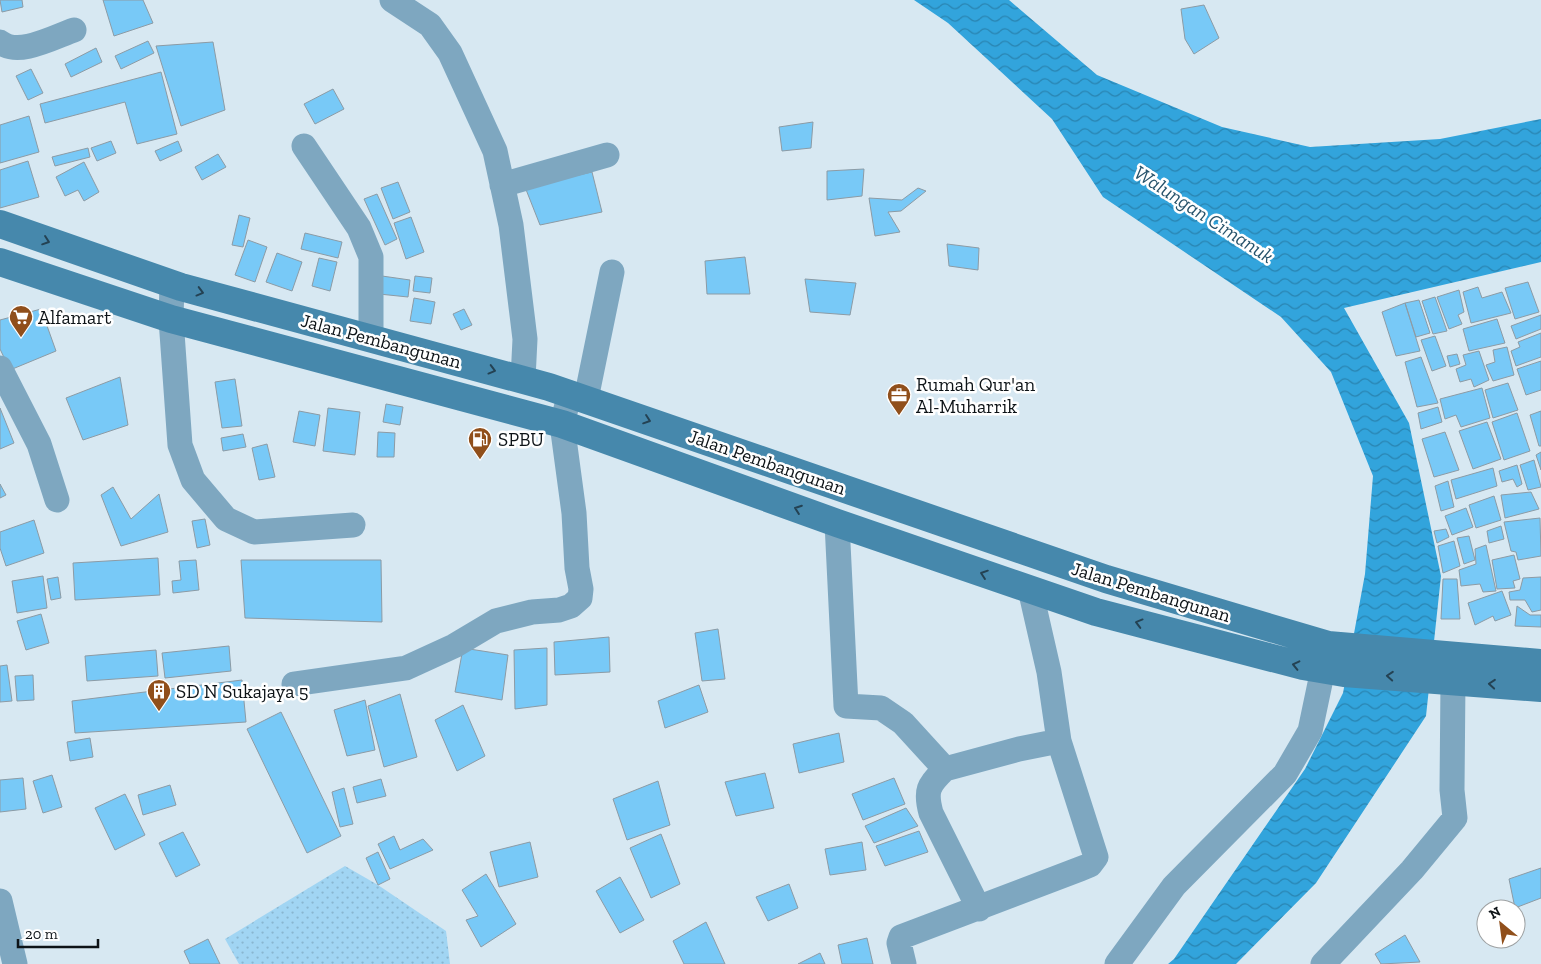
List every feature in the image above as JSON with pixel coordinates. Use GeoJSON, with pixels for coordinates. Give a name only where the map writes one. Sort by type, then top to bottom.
{"type":"FeatureCollection","features":[{"type":"Feature","properties":{"kind":"main road","name":"Jalan Pembangunan"},"geometry":{"type":"LineString","coordinates":[[0,224],[172,284],[523,379],[578,396],[1336,659]]}},
{"type":"Feature","properties":{"kind":"main road","name":"Jalan Pembangunan"},"geometry":{"type":"LineString","coordinates":[[4,269],[171,320],[562,424],[837,523],[1105,614],[1285,662],[1336,659],[1442,672],[1541,688]]}},
{"type":"Feature","properties":{"kind":"main road","name":"Jalan Pembangunan"},"geometry":{"type":"LineString","coordinates":[[1442,672],[1541,664]]}},
{"type":"Feature","properties":{"kind":"street"},"geometry":{"type":"LineString","coordinates":[[392,0],[430,25],[450,53],[495,151],[511,225],[525,339],[523,379]]}},
{"type":"Feature","properties":{"kind":"street"},"geometry":{"type":"LineString","coordinates":[[0,42],[7,48],[20,48],[74,30]]}},
{"type":"Feature","properties":{"kind":"street"},"geometry":{"type":"LineString","coordinates":[[304,146],[360,228],[372,257],[371,338]]}},
{"type":"Feature","properties":{"kind":"street"},"geometry":{"type":"LineString","coordinates":[[502,184],[607,155]]}},
{"type":"Feature","properties":{"kind":"street"},"geometry":{"type":"LineString","coordinates":[[294,684],[406,668],[454,646],[496,621],[532,612],[559,610],[571,606],[580,598],[581,589],[562,424],[578,396],[612,272]]}},
{"type":"Feature","properties":{"kind":"street"},"geometry":{"type":"LineString","coordinates":[[172,284],[171,320],[180,445],[193,480],[226,519],[254,532],[353,525]]}},
{"type":"Feature","properties":{"kind":"street"},"geometry":{"type":"LineString","coordinates":[[0,368],[39,444],[57,500]]}},
{"type":"Feature","properties":{"kind":"street"},"geometry":{"type":"LineString","coordinates":[[837,523],[846,706],[882,708],[903,723],[945,769]]}},
{"type":"Feature","properties":{"kind":"street"},"geometry":{"type":"LineString","coordinates":[[904,964],[899,943],[901,937],[979,910],[1080,870],[1090,865],[1096,857],[1059,741],[1049,672],[1030,590]]}},
{"type":"Feature","properties":{"kind":"street"},"geometry":{"type":"LineString","coordinates":[[1118,964],[1174,886],[1285,774],[1310,731],[1336,659]]}},
{"type":"Feature","properties":{"kind":"street"},"geometry":{"type":"LineString","coordinates":[[1323,964],[1412,870],[1455,818],[1442,672]]}},
{"type":"Feature","properties":{"kind":"street"},"geometry":{"type":"LineString","coordinates":[[979,910],[931,813],[927,798],[931,782],[945,769],[1019,749],[1059,741]]}},
{"type":"Feature","properties":{"kind":"street"},"geometry":{"type":"LineString","coordinates":[[0,900],[15,964]]}},
{"type":"Feature","properties":{"kind":"shaded area"},"geometry":{"type":"Polygon","coordinates":[[[345,866],[378,885],[446,931],[450,964],[239,964],[225,939],[345,866]]]}},
{"type":"Feature","properties":{"kind":"water","name":"Walungan Cimanuk"},"geometry":{"type":"Polygon","coordinates":[[[914,0],[1009,0],[1097,75],[1222,127],[1310,147],[1440,139],[1541,119],[1541,262],[1344,308],[1409,423],[1441,576],[1426,716],[1316,883],[1236,964],[1168,964],[1174,959],[1305,769],[1343,693],[1365,574],[1373,476],[1331,372],[1281,317],[1103,197],[1052,119],[948,23],[914,0]]]}},
{"type":"Feature","properties":{"kind":"building"},"geometry":{"type":"Polygon","coordinates":[[[0,0],[22,0],[23,7],[2,12],[0,0]]]}},
{"type":"Feature","properties":{"kind":"building"},"geometry":{"type":"Polygon","coordinates":[[[103,0],[143,0],[153,23],[114,36],[103,0]]]}},
{"type":"Feature","properties":{"kind":"building"},"geometry":{"type":"Polygon","coordinates":[[[1204,5],[1219,38],[1194,54],[1185,39],[1181,9],[1204,5]]]}},
{"type":"Feature","properties":{"kind":"building"},"geometry":{"type":"Polygon","coordinates":[[[148,41],[154,53],[121,69],[115,56],[148,41]]]}},
{"type":"Feature","properties":{"kind":"building"},"geometry":{"type":"Polygon","coordinates":[[[213,42],[225,110],[181,126],[156,46],[213,42]]]}},
{"type":"Feature","properties":{"kind":"building"},"geometry":{"type":"Polygon","coordinates":[[[96,48],[102,62],[71,77],[65,64],[96,48]]]}},
{"type":"Feature","properties":{"kind":"building"},"geometry":{"type":"Polygon","coordinates":[[[31,69],[43,93],[28,100],[16,76],[31,69]]]}},
{"type":"Feature","properties":{"kind":"building"},"geometry":{"type":"Polygon","coordinates":[[[161,72],[177,134],[137,144],[125,102],[45,123],[40,104],[161,72]]]}},
{"type":"Feature","properties":{"kind":"building"},"geometry":{"type":"Polygon","coordinates":[[[333,89],[344,109],[315,124],[304,104],[333,89]]]}},
{"type":"Feature","properties":{"kind":"building"},"geometry":{"type":"Polygon","coordinates":[[[29,116],[39,152],[0,163],[0,125],[29,116]]]}},
{"type":"Feature","properties":{"kind":"building"},"geometry":{"type":"Polygon","coordinates":[[[813,122],[811,148],[782,151],[779,127],[813,122]]]}},
{"type":"Feature","properties":{"kind":"building"},"geometry":{"type":"Polygon","coordinates":[[[111,141],[116,153],[97,161],[91,148],[111,141]]]}},
{"type":"Feature","properties":{"kind":"building"},"geometry":{"type":"Polygon","coordinates":[[[178,141],[182,151],[160,161],[155,151],[178,141]]]}},
{"type":"Feature","properties":{"kind":"building"},"geometry":{"type":"Polygon","coordinates":[[[88,148],[90,157],[55,166],[52,157],[88,148]]]}},
{"type":"Feature","properties":{"kind":"building"},"geometry":{"type":"Polygon","coordinates":[[[218,154],[226,167],[202,180],[195,167],[218,154]]]}},
{"type":"Feature","properties":{"kind":"building"},"geometry":{"type":"Polygon","coordinates":[[[28,161],[39,197],[0,208],[0,170],[28,161]]]}},
{"type":"Feature","properties":{"kind":"building"},"geometry":{"type":"Polygon","coordinates":[[[84,162],[99,192],[84,201],[78,190],[65,196],[56,177],[84,162]]]}},
{"type":"Feature","properties":{"kind":"building"},"geometry":{"type":"Polygon","coordinates":[[[864,169],[862,196],[827,200],[827,171],[864,169]]]}},
{"type":"Feature","properties":{"kind":"building"},"geometry":{"type":"Polygon","coordinates":[[[592,172],[602,212],[540,225],[525,187],[592,172]]]}},
{"type":"Feature","properties":{"kind":"building"},"geometry":{"type":"Polygon","coordinates":[[[398,182],[410,212],[393,219],[381,188],[398,182]]]}},
{"type":"Feature","properties":{"kind":"building"},"geometry":{"type":"Polygon","coordinates":[[[918,188],[926,191],[901,211],[888,212],[900,232],[875,236],[869,198],[902,200],[918,188]]]}},
{"type":"Feature","properties":{"kind":"building"},"geometry":{"type":"Polygon","coordinates":[[[377,194],[397,239],[385,245],[364,199],[377,194]]]}},
{"type":"Feature","properties":{"kind":"building"},"geometry":{"type":"Polygon","coordinates":[[[239,215],[250,218],[243,247],[232,245],[239,215]]]}},
{"type":"Feature","properties":{"kind":"building"},"geometry":{"type":"Polygon","coordinates":[[[411,217],[424,252],[406,259],[394,223],[411,217]]]}},
{"type":"Feature","properties":{"kind":"building"},"geometry":{"type":"Polygon","coordinates":[[[305,233],[342,242],[338,258],[301,249],[305,233]]]}},
{"type":"Feature","properties":{"kind":"building"},"geometry":{"type":"Polygon","coordinates":[[[248,240],[267,247],[255,282],[235,275],[248,240]]]}},
{"type":"Feature","properties":{"kind":"building"},"geometry":{"type":"Polygon","coordinates":[[[947,244],[979,248],[978,270],[949,266],[947,244]]]}},
{"type":"Feature","properties":{"kind":"building"},"geometry":{"type":"Polygon","coordinates":[[[277,253],[302,262],[292,291],[266,282],[277,253]]]}},
{"type":"Feature","properties":{"kind":"building"},"geometry":{"type":"Polygon","coordinates":[[[745,257],[750,294],[707,294],[705,261],[745,257]]]}},
{"type":"Feature","properties":{"kind":"building"},"geometry":{"type":"Polygon","coordinates":[[[319,258],[337,262],[330,291],[312,286],[319,258]]]}},
{"type":"Feature","properties":{"kind":"building"},"geometry":{"type":"Polygon","coordinates":[[[382,276],[410,280],[408,297],[379,294],[382,276]]]}},
{"type":"Feature","properties":{"kind":"building"},"geometry":{"type":"Polygon","coordinates":[[[415,276],[432,278],[430,293],[413,291],[415,276]]]}},
{"type":"Feature","properties":{"kind":"building"},"geometry":{"type":"Polygon","coordinates":[[[805,279],[856,283],[850,315],[810,312],[805,279]]]}},
{"type":"Feature","properties":{"kind":"building"},"geometry":{"type":"Polygon","coordinates":[[[1528,282],[1539,312],[1515,319],[1505,288],[1528,282]]]}},
{"type":"Feature","properties":{"kind":"building"},"geometry":{"type":"Polygon","coordinates":[[[1478,287],[1482,298],[1502,292],[1511,313],[1471,323],[1463,292],[1478,287]]]}},
{"type":"Feature","properties":{"kind":"building"},"geometry":{"type":"Polygon","coordinates":[[[1459,290],[1464,312],[1458,315],[1462,324],[1449,329],[1437,297],[1459,290]]]}},
{"type":"Feature","properties":{"kind":"building"},"geometry":{"type":"Polygon","coordinates":[[[1435,297],[1447,331],[1433,334],[1422,301],[1435,297]]]}},
{"type":"Feature","properties":{"kind":"building"},"geometry":{"type":"Polygon","coordinates":[[[414,298],[435,302],[431,324],[410,321],[414,298]]]}},
{"type":"Feature","properties":{"kind":"building"},"geometry":{"type":"Polygon","coordinates":[[[1419,300],[1430,333],[1416,337],[1405,303],[1419,300]]]}},
{"type":"Feature","properties":{"kind":"building"},"geometry":{"type":"Polygon","coordinates":[[[1405,303],[1420,351],[1396,356],[1382,312],[1405,303]]]}},
{"type":"Feature","properties":{"kind":"building"},"geometry":{"type":"Polygon","coordinates":[[[41,309],[56,351],[10,370],[0,349],[0,320],[41,309]]]}},
{"type":"Feature","properties":{"kind":"building"},"geometry":{"type":"Polygon","coordinates":[[[464,309],[472,325],[461,330],[453,314],[464,309]]]}},
{"type":"Feature","properties":{"kind":"building"},"geometry":{"type":"Polygon","coordinates":[[[1541,315],[1541,329],[1516,339],[1511,326],[1541,315]]]}},
{"type":"Feature","properties":{"kind":"building"},"geometry":{"type":"Polygon","coordinates":[[[1497,319],[1505,343],[1469,351],[1463,329],[1497,319]]]}},
{"type":"Feature","properties":{"kind":"building"},"geometry":{"type":"Polygon","coordinates":[[[1541,333],[1541,357],[1516,366],[1511,351],[1520,347],[1518,342],[1541,333]]]}},
{"type":"Feature","properties":{"kind":"building"},"geometry":{"type":"Polygon","coordinates":[[[1435,336],[1446,366],[1432,371],[1421,340],[1435,336]]]}},
{"type":"Feature","properties":{"kind":"building"},"geometry":{"type":"Polygon","coordinates":[[[1507,347],[1514,375],[1493,381],[1486,365],[1495,362],[1493,350],[1507,347]]]}},
{"type":"Feature","properties":{"kind":"building"},"geometry":{"type":"Polygon","coordinates":[[[1479,351],[1489,380],[1474,387],[1471,379],[1460,382],[1456,369],[1466,365],[1463,355],[1479,351]]]}},
{"type":"Feature","properties":{"kind":"building"},"geometry":{"type":"Polygon","coordinates":[[[1457,354],[1460,364],[1450,367],[1447,356],[1457,354]]]}},
{"type":"Feature","properties":{"kind":"building"},"geometry":{"type":"Polygon","coordinates":[[[1421,357],[1438,403],[1417,407],[1405,362],[1421,357]]]}},
{"type":"Feature","properties":{"kind":"building"},"geometry":{"type":"Polygon","coordinates":[[[1541,361],[1541,390],[1526,395],[1517,369],[1541,361]]]}},
{"type":"Feature","properties":{"kind":"building"},"geometry":{"type":"Polygon","coordinates":[[[120,377],[128,425],[83,440],[66,398],[120,377]]]}},
{"type":"Feature","properties":{"kind":"building"},"geometry":{"type":"Polygon","coordinates":[[[235,379],[242,426],[222,428],[215,382],[235,379]]]}},
{"type":"Feature","properties":{"kind":"building"},"geometry":{"type":"Polygon","coordinates":[[[1508,383],[1518,410],[1493,418],[1485,390],[1508,383]]]}},
{"type":"Feature","properties":{"kind":"building"},"geometry":{"type":"Polygon","coordinates":[[[1482,388],[1490,418],[1461,427],[1456,415],[1445,419],[1440,399],[1482,388]]]}},
{"type":"Feature","properties":{"kind":"building"},"geometry":{"type":"Polygon","coordinates":[[[386,404],[403,407],[400,425],[383,422],[386,404]]]}},
{"type":"Feature","properties":{"kind":"building"},"geometry":{"type":"Polygon","coordinates":[[[1438,407],[1442,422],[1421,429],[1418,413],[1438,407]]]}},
{"type":"Feature","properties":{"kind":"building"},"geometry":{"type":"Polygon","coordinates":[[[0,408],[14,443],[0,449],[0,408]]]}},
{"type":"Feature","properties":{"kind":"building"},"geometry":{"type":"Polygon","coordinates":[[[328,408],[360,412],[355,455],[323,451],[328,408]]]}},
{"type":"Feature","properties":{"kind":"building"},"geometry":{"type":"Polygon","coordinates":[[[299,411],[320,415],[315,446],[293,442],[299,411]]]}},
{"type":"Feature","properties":{"kind":"building"},"geometry":{"type":"Polygon","coordinates":[[[1541,411],[1541,446],[1539,446],[1530,415],[1541,411]]]}},
{"type":"Feature","properties":{"kind":"building"},"geometry":{"type":"Polygon","coordinates":[[[1517,413],[1530,451],[1504,460],[1492,422],[1517,413]]]}},
{"type":"Feature","properties":{"kind":"building"},"geometry":{"type":"Polygon","coordinates":[[[1487,422],[1501,459],[1473,469],[1459,431],[1487,422]]]}},
{"type":"Feature","properties":{"kind":"building"},"geometry":{"type":"Polygon","coordinates":[[[378,432],[395,433],[394,457],[377,457],[378,432]]]}},
{"type":"Feature","properties":{"kind":"building"},"geometry":{"type":"Polygon","coordinates":[[[1445,432],[1459,470],[1434,477],[1422,439],[1445,432]]]}},
{"type":"Feature","properties":{"kind":"building"},"geometry":{"type":"Polygon","coordinates":[[[243,434],[246,447],[223,451],[221,438],[243,434]]]}},
{"type":"Feature","properties":{"kind":"building"},"geometry":{"type":"Polygon","coordinates":[[[267,444],[275,477],[259,480],[252,448],[267,444]]]}},
{"type":"Feature","properties":{"kind":"building"},"geometry":{"type":"Polygon","coordinates":[[[1541,452],[1541,470],[1536,455],[1541,452]]]}},
{"type":"Feature","properties":{"kind":"building"},"geometry":{"type":"Polygon","coordinates":[[[1534,460],[1541,487],[1528,490],[1520,465],[1534,460]]]}},
{"type":"Feature","properties":{"kind":"building"},"geometry":{"type":"Polygon","coordinates":[[[1517,465],[1522,484],[1517,487],[1513,479],[1502,482],[1499,471],[1517,465]]]}},
{"type":"Feature","properties":{"kind":"building"},"geometry":{"type":"Polygon","coordinates":[[[1493,468],[1497,486],[1456,499],[1451,480],[1493,468]]]}},
{"type":"Feature","properties":{"kind":"building"},"geometry":{"type":"Polygon","coordinates":[[[1448,481],[1454,507],[1441,511],[1435,486],[1448,481]]]}},
{"type":"Feature","properties":{"kind":"building"},"geometry":{"type":"Polygon","coordinates":[[[0,484],[6,495],[0,498],[0,484]]]}},
{"type":"Feature","properties":{"kind":"building"},"geometry":{"type":"Polygon","coordinates":[[[113,487],[131,519],[159,494],[168,532],[121,546],[101,495],[113,487]]]}},
{"type":"Feature","properties":{"kind":"building"},"geometry":{"type":"Polygon","coordinates":[[[1531,492],[1539,509],[1505,518],[1501,495],[1531,492]]]}},
{"type":"Feature","properties":{"kind":"building"},"geometry":{"type":"Polygon","coordinates":[[[1494,496],[1501,520],[1476,528],[1469,505],[1494,496]]]}},
{"type":"Feature","properties":{"kind":"building"},"geometry":{"type":"Polygon","coordinates":[[[1466,508],[1473,527],[1452,535],[1445,516],[1466,508]]]}},
{"type":"Feature","properties":{"kind":"building"},"geometry":{"type":"Polygon","coordinates":[[[1540,518],[1541,556],[1518,560],[1516,552],[1511,551],[1504,522],[1540,518]]]}},
{"type":"Feature","properties":{"kind":"building"},"geometry":{"type":"Polygon","coordinates":[[[205,519],[210,545],[197,548],[192,521],[205,519]]]}},
{"type":"Feature","properties":{"kind":"building"},"geometry":{"type":"Polygon","coordinates":[[[34,520],[44,553],[6,566],[0,548],[0,532],[34,520]]]}},
{"type":"Feature","properties":{"kind":"building"},"geometry":{"type":"Polygon","coordinates":[[[1501,526],[1504,539],[1489,543],[1487,531],[1501,526]]]}},
{"type":"Feature","properties":{"kind":"building"},"geometry":{"type":"Polygon","coordinates":[[[1446,529],[1449,537],[1437,543],[1434,531],[1446,529]]]}},
{"type":"Feature","properties":{"kind":"building"},"geometry":{"type":"Polygon","coordinates":[[[1469,536],[1475,560],[1464,564],[1457,538],[1469,536]]]}},
{"type":"Feature","properties":{"kind":"building"},"geometry":{"type":"Polygon","coordinates":[[[1454,541],[1460,566],[1443,573],[1438,546],[1454,541]]]}},
{"type":"Feature","properties":{"kind":"building"},"geometry":{"type":"Polygon","coordinates":[[[1486,545],[1496,591],[1483,592],[1480,584],[1461,586],[1459,570],[1476,564],[1475,549],[1486,545]]]}},
{"type":"Feature","properties":{"kind":"building"},"geometry":{"type":"Polygon","coordinates":[[[1514,555],[1520,579],[1513,581],[1515,588],[1497,589],[1492,560],[1514,555]]]}},
{"type":"Feature","properties":{"kind":"building"},"geometry":{"type":"Polygon","coordinates":[[[158,558],[160,595],[75,600],[73,563],[158,558]]]}},
{"type":"Feature","properties":{"kind":"building"},"geometry":{"type":"Polygon","coordinates":[[[196,560],[199,590],[173,593],[172,581],[181,580],[179,561],[196,560]]]}},
{"type":"Feature","properties":{"kind":"building"},"geometry":{"type":"Polygon","coordinates":[[[241,560],[381,560],[382,622],[245,618],[241,560]]]}},
{"type":"Feature","properties":{"kind":"building"},"geometry":{"type":"Polygon","coordinates":[[[43,576],[47,608],[17,613],[12,581],[43,576]]]}},
{"type":"Feature","properties":{"kind":"building"},"geometry":{"type":"Polygon","coordinates":[[[58,577],[61,598],[51,600],[47,579],[58,577]]]}},
{"type":"Feature","properties":{"kind":"building"},"geometry":{"type":"Polygon","coordinates":[[[1541,577],[1541,610],[1532,612],[1525,600],[1510,600],[1509,592],[1520,590],[1523,578],[1541,577]]]}},
{"type":"Feature","properties":{"kind":"building"},"geometry":{"type":"Polygon","coordinates":[[[1443,579],[1457,579],[1460,619],[1441,619],[1443,579]]]}},
{"type":"Feature","properties":{"kind":"building"},"geometry":{"type":"Polygon","coordinates":[[[1502,591],[1511,615],[1495,621],[1493,616],[1475,625],[1468,603],[1502,591]]]}},
{"type":"Feature","properties":{"kind":"building"},"geometry":{"type":"Polygon","coordinates":[[[1517,606],[1530,615],[1541,615],[1541,627],[1515,626],[1517,606]]]}},
{"type":"Feature","properties":{"kind":"building"},"geometry":{"type":"Polygon","coordinates":[[[41,614],[49,643],[26,650],[17,621],[41,614]]]}},
{"type":"Feature","properties":{"kind":"building"},"geometry":{"type":"Polygon","coordinates":[[[718,629],[725,679],[702,681],[695,633],[718,629]]]}},
{"type":"Feature","properties":{"kind":"building"},"geometry":{"type":"Polygon","coordinates":[[[609,637],[610,672],[555,675],[554,642],[609,637]]]}},
{"type":"Feature","properties":{"kind":"building"},"geometry":{"type":"Polygon","coordinates":[[[229,646],[231,671],[165,678],[162,653],[229,646]]]}},
{"type":"Feature","properties":{"kind":"building"},"geometry":{"type":"Polygon","coordinates":[[[463,648],[508,655],[502,700],[455,692],[463,648]]]}},
{"type":"Feature","properties":{"kind":"building"},"geometry":{"type":"Polygon","coordinates":[[[547,648],[547,705],[515,709],[514,650],[547,648]]]}},
{"type":"Feature","properties":{"kind":"building"},"geometry":{"type":"Polygon","coordinates":[[[156,650],[158,676],[87,681],[85,656],[156,650]]]}},
{"type":"Feature","properties":{"kind":"building"},"geometry":{"type":"Polygon","coordinates":[[[7,665],[12,701],[0,702],[0,666],[7,665]]]}},
{"type":"Feature","properties":{"kind":"building"},"geometry":{"type":"Polygon","coordinates":[[[33,675],[34,700],[17,701],[15,676],[33,675]]]}},
{"type":"Feature","properties":{"kind":"building","name":"SD N Sukajaya 5"},"geometry":{"type":"Polygon","coordinates":[[[242,680],[246,722],[75,733],[72,701],[242,680]]]}},
{"type":"Feature","properties":{"kind":"building"},"geometry":{"type":"Polygon","coordinates":[[[699,685],[708,712],[665,728],[658,701],[699,685]]]}},
{"type":"Feature","properties":{"kind":"building"},"geometry":{"type":"Polygon","coordinates":[[[400,694],[417,757],[384,767],[368,706],[400,694]]]}},
{"type":"Feature","properties":{"kind":"building"},"geometry":{"type":"Polygon","coordinates":[[[365,700],[375,750],[347,756],[334,710],[365,700]]]}},
{"type":"Feature","properties":{"kind":"building"},"geometry":{"type":"Polygon","coordinates":[[[463,705],[485,756],[457,771],[435,720],[463,705]]]}},
{"type":"Feature","properties":{"kind":"building"},"geometry":{"type":"Polygon","coordinates":[[[281,712],[341,836],[307,853],[247,729],[281,712]]]}},
{"type":"Feature","properties":{"kind":"building"},"geometry":{"type":"Polygon","coordinates":[[[839,733],[844,762],[799,773],[793,744],[839,733]]]}},
{"type":"Feature","properties":{"kind":"building"},"geometry":{"type":"Polygon","coordinates":[[[90,738],[93,757],[70,761],[67,742],[90,738]]]}},
{"type":"Feature","properties":{"kind":"building"},"geometry":{"type":"Polygon","coordinates":[[[765,773],[774,808],[736,816],[725,782],[765,773]]]}},
{"type":"Feature","properties":{"kind":"building"},"geometry":{"type":"Polygon","coordinates":[[[52,775],[62,807],[43,813],[33,781],[52,775]]]}},
{"type":"Feature","properties":{"kind":"building"},"geometry":{"type":"Polygon","coordinates":[[[23,778],[26,809],[0,812],[0,780],[23,778]]]}},
{"type":"Feature","properties":{"kind":"building"},"geometry":{"type":"Polygon","coordinates":[[[894,778],[905,804],[863,820],[852,794],[894,778]]]}},
{"type":"Feature","properties":{"kind":"building"},"geometry":{"type":"Polygon","coordinates":[[[381,779],[386,796],[357,803],[353,787],[381,779]]]}},
{"type":"Feature","properties":{"kind":"building"},"geometry":{"type":"Polygon","coordinates":[[[658,781],[670,825],[627,840],[613,799],[658,781]]]}},
{"type":"Feature","properties":{"kind":"building"},"geometry":{"type":"Polygon","coordinates":[[[170,785],[176,805],[143,815],[138,795],[170,785]]]}},
{"type":"Feature","properties":{"kind":"building"},"geometry":{"type":"Polygon","coordinates":[[[344,788],[353,824],[340,827],[332,792],[344,788]]]}},
{"type":"Feature","properties":{"kind":"building"},"geometry":{"type":"Polygon","coordinates":[[[125,794],[145,835],[115,850],[95,808],[125,794]]]}},
{"type":"Feature","properties":{"kind":"building"},"geometry":{"type":"Polygon","coordinates":[[[906,808],[918,826],[874,843],[865,826],[906,808]]]}},
{"type":"Feature","properties":{"kind":"building"},"geometry":{"type":"Polygon","coordinates":[[[919,831],[928,852],[885,866],[876,846],[919,831]]]}},
{"type":"Feature","properties":{"kind":"building"},"geometry":{"type":"Polygon","coordinates":[[[183,832],[200,865],[176,877],[159,843],[183,832]]]}},
{"type":"Feature","properties":{"kind":"building"},"geometry":{"type":"Polygon","coordinates":[[[661,834],[680,884],[651,898],[630,848],[661,834]]]}},
{"type":"Feature","properties":{"kind":"building"},"geometry":{"type":"Polygon","coordinates":[[[394,836],[400,850],[423,839],[433,850],[390,869],[378,844],[394,836]]]}},
{"type":"Feature","properties":{"kind":"building"},"geometry":{"type":"Polygon","coordinates":[[[530,842],[538,877],[499,887],[490,852],[530,842]]]}},
{"type":"Feature","properties":{"kind":"building"},"geometry":{"type":"Polygon","coordinates":[[[862,842],[866,870],[830,875],[825,849],[862,842]]]}},
{"type":"Feature","properties":{"kind":"building"},"geometry":{"type":"Polygon","coordinates":[[[378,852],[390,879],[378,885],[366,858],[378,852]]]}},
{"type":"Feature","properties":{"kind":"building"},"geometry":{"type":"Polygon","coordinates":[[[1541,868],[1541,898],[1526,904],[1526,899],[1513,899],[1509,879],[1541,868]]]}},
{"type":"Feature","properties":{"kind":"building"},"geometry":{"type":"Polygon","coordinates":[[[486,874],[516,924],[481,947],[466,920],[478,916],[462,890],[486,874]]]}},
{"type":"Feature","properties":{"kind":"building"},"geometry":{"type":"Polygon","coordinates":[[[620,877],[644,920],[620,933],[596,891],[620,877]]]}},
{"type":"Feature","properties":{"kind":"building"},"geometry":{"type":"Polygon","coordinates":[[[789,884],[798,908],[768,921],[756,897],[789,884]]]}},
{"type":"Feature","properties":{"kind":"building"},"geometry":{"type":"Polygon","coordinates":[[[706,922],[725,964],[684,964],[673,941],[706,922]]]}},
{"type":"Feature","properties":{"kind":"building"},"geometry":{"type":"Polygon","coordinates":[[[1405,935],[1420,962],[1381,964],[1375,954],[1405,935]]]}},
{"type":"Feature","properties":{"kind":"building"},"geometry":{"type":"Polygon","coordinates":[[[867,938],[873,964],[842,964],[838,945],[867,938]]]}},
{"type":"Feature","properties":{"kind":"building"},"geometry":{"type":"Polygon","coordinates":[[[208,939],[220,964],[190,964],[184,951],[208,939]]]}},
{"type":"Feature","properties":{"kind":"building"},"geometry":{"type":"Polygon","coordinates":[[[820,953],[825,964],[798,964],[820,953]]]}},
{"type":"Feature","properties":{"kind":"place","name":"Alfamart"},"geometry":{"type":"Point","coordinates":[21,338]}},
{"type":"Feature","properties":{"kind":"place","name":"Rumah Qur'an Al-Muharrik"},"geometry":{"type":"Point","coordinates":[899,416]}},
{"type":"Feature","properties":{"kind":"place","name":"SPBU"},"geometry":{"type":"Point","coordinates":[480,460]}},
{"type":"Feature","properties":{"kind":"place","name":"SD N Sukajaya 5"},"geometry":{"type":"Point","coordinates":[159,712]}}]}
